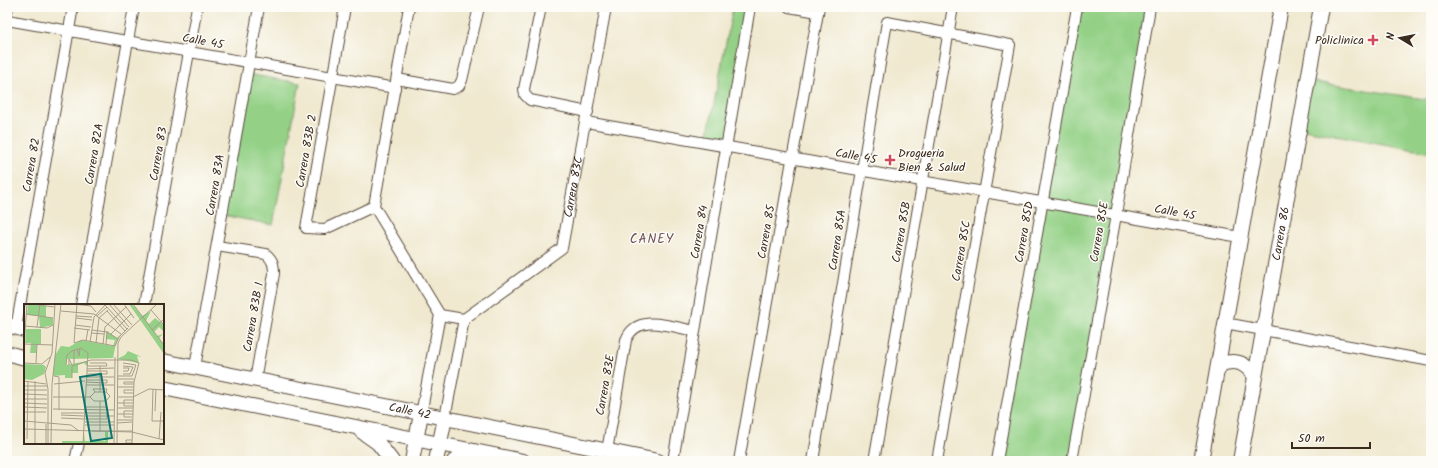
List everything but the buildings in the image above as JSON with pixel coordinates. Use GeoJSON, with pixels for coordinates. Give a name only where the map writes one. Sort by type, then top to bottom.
{"type":"FeatureCollection","features":[{"type":"Feature","properties":{"kind":"street"},"geometry":{"type":"LineString","coordinates":[[7,11],[8,7]]}},
{"type":"Feature","properties":{"kind":"street","name":"Carrera 82"},"geometry":{"type":"LineString","coordinates":[[16,327],[73,7]]}},
{"type":"Feature","properties":{"kind":"street","name":"Carrera 82A"},"geometry":{"type":"LineString","coordinates":[[81,304],[134,7]]}},
{"type":"Feature","properties":{"kind":"street","name":"Carrera 83"},"geometry":{"type":"LineString","coordinates":[[144,304],[197,7]]}},
{"type":"Feature","properties":{"kind":"street","name":"Carrera 83A"},"geometry":{"type":"LineString","coordinates":[[195,367],[260,7]]}},
{"type":"Feature","properties":{"kind":"street","name":"Carrera 83B 2"},"geometry":{"type":"LineString","coordinates":[[345,7],[306,228],[325,229],[374,206]]}},
{"type":"Feature","properties":{"kind":"street"},"geometry":{"type":"LineString","coordinates":[[409,7],[374,206],[440,315],[412,461]]}},
{"type":"Feature","properties":{"kind":"street","name":"Calle 45"},"geometry":{"type":"LineString","coordinates":[[7,20],[332,77],[453,89],[459,86],[462,80],[479,7]]}},
{"type":"Feature","properties":{"kind":"street","name":"Calle 45"},"geometry":{"type":"LineString","coordinates":[[541,7],[524,89],[525,95],[530,100],[587,117],[727,146],[1240,237]]}},
{"type":"Feature","properties":{"kind":"street","name":"Carrera 83C"},"geometry":{"type":"LineString","coordinates":[[464,319],[562,248],[606,7]]}},
{"type":"Feature","properties":{"kind":"street","name":"Carrera 84"},"geometry":{"type":"LineString","coordinates":[[673,461],[750,7]]}},
{"type":"Feature","properties":{"kind":"street"},"geometry":{"type":"LineString","coordinates":[[789,7],[819,9]]}},
{"type":"Feature","properties":{"kind":"street","name":"Carrera 85B"},"geometry":{"type":"LineString","coordinates":[[874,461],[953,7]]}},
{"type":"Feature","properties":{"kind":"street","name":"Carrera 85D"},"geometry":{"type":"LineString","coordinates":[[997,461],[1077,7]]}},
{"type":"Feature","properties":{"kind":"street","name":"Carrera 85E"},"geometry":{"type":"LineString","coordinates":[[1072,461],[1116,215],[1150,7]]}},
{"type":"Feature","properties":{"kind":"street"},"geometry":{"type":"LineString","coordinates":[[1201,461],[1282,7]]}},
{"type":"Feature","properties":{"kind":"street","name":"Carrera 86"},"geometry":{"type":"LineString","coordinates":[[1240,461],[1321,7]]}},
{"type":"Feature","properties":{"kind":"street","name":"Carrera 85"},"geometry":{"type":"LineString","coordinates":[[739,461],[819,9]]}},
{"type":"Feature","properties":{"kind":"street","name":"Carrera 85A"},"geometry":{"type":"LineString","coordinates":[[813,461],[887,22],[948,34]]}},
{"type":"Feature","properties":{"kind":"street","name":"Carrera 85C"},"geometry":{"type":"LineString","coordinates":[[937,461],[1010,45],[948,34]]}},
{"type":"Feature","properties":{"kind":"street","name":"Carrera 83B 1"},"geometry":{"type":"LineString","coordinates":[[217,246],[259,252],[271,259],[274,274],[255,380]]}},
{"type":"Feature","properties":{"kind":"street"},"geometry":{"type":"LineString","coordinates":[[436,461],[464,319],[440,315]]}},
{"type":"Feature","properties":{"kind":"street","name":"Carrera 83E"},"geometry":{"type":"LineString","coordinates":[[606,451],[626,340],[629,332],[636,326],[651,323],[695,331]]}},
{"type":"Feature","properties":{"kind":"street"},"geometry":{"type":"LineString","coordinates":[[1225,324],[1431,362]]}},
{"type":"Feature","properties":{"kind":"street"},"geometry":{"type":"LineString","coordinates":[[7,353],[24,358]]}},
{"type":"Feature","properties":{"kind":"street","name":"Calle 42"},"geometry":{"type":"LineString","coordinates":[[164,361],[658,461]]}},
{"type":"Feature","properties":{"kind":"street"},"geometry":{"type":"LineString","coordinates":[[1216,372],[1221,364],[1235,361],[1249,367],[1255,376]]}},
{"type":"Feature","properties":{"kind":"street"},"geometry":{"type":"LineString","coordinates":[[164,388],[523,461]]}},
{"type":"Feature","properties":{"kind":"street"},"geometry":{"type":"LineString","coordinates":[[346,425],[363,432],[378,444],[392,461]]}},
{"type":"Feature","properties":{"kind":"street"},"geometry":{"type":"LineString","coordinates":[[75,461],[79,444]]}},
{"type":"Feature","properties":{"kind":"street"},"geometry":{"type":"LineString","coordinates":[[454,461],[467,454],[478,452]]}},
{"type":"Feature","properties":{"kind":"green space"},"geometry":{"type":"Polygon","coordinates":[[[733,7],[750,7],[727,146],[706,143],[733,7]]]}},
{"type":"Feature","properties":{"kind":"green space"},"geometry":{"type":"Polygon","coordinates":[[[1077,7],[1150,7],[1072,461],[997,461],[1077,7]]]}},
{"type":"Feature","properties":{"kind":"green space"},"geometry":{"type":"Polygon","coordinates":[[[247,74],[300,83],[273,225],[222,215],[247,74]]]}},
{"type":"Feature","properties":{"kind":"green space"},"geometry":{"type":"Polygon","coordinates":[[[1308,81],[1431,100],[1431,153],[1299,128],[1308,81]]]}},
{"type":"Feature","properties":{"kind":"place","name":"Policlinica"},"geometry":{"type":"Point","coordinates":[1373,40]}},
{"type":"Feature","properties":{"kind":"place","name":"Drogueria Bien & Salud"},"geometry":{"type":"Point","coordinates":[890,160]}},
{"type":"Feature","properties":{"kind":"district","name":"CANEY"},"geometry":{"type":"Point","coordinates":[652,238]}}]}
